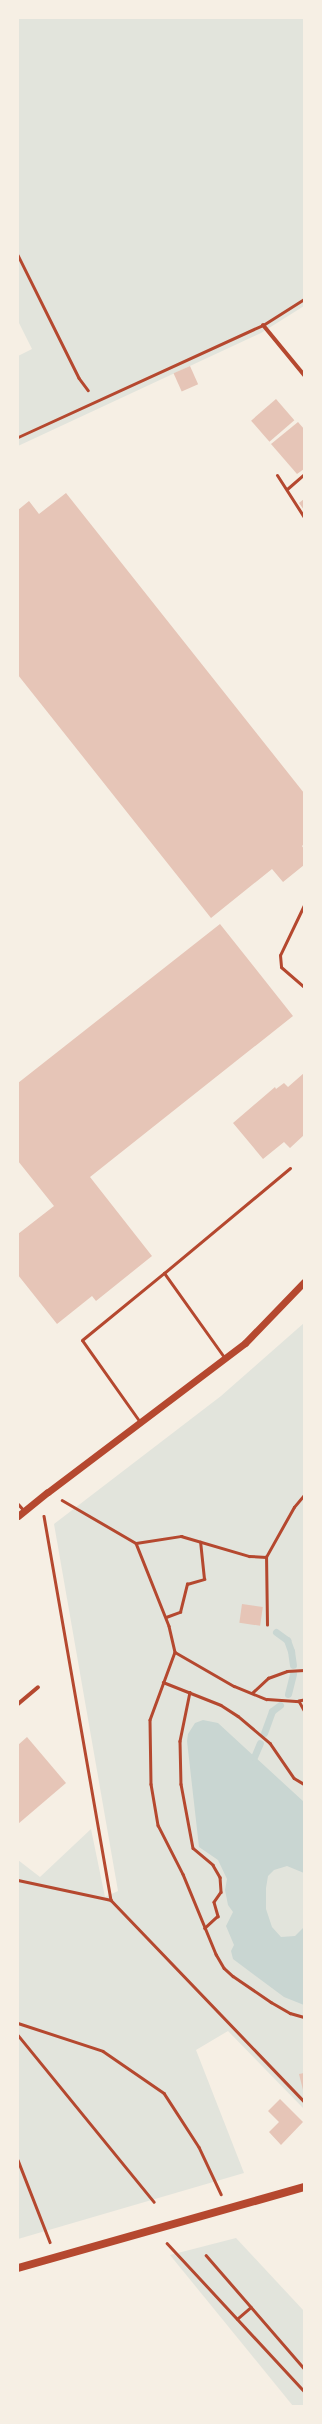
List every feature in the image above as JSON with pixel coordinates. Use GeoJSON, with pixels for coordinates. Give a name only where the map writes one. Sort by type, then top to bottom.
{"type":"FeatureCollection","features":[{"type":"Feature","properties":{"kind":"main road"},"geometry":{"type":"LineString","coordinates":[[18,2268],[304,2187]]}},
{"type":"Feature","properties":{"kind":"street"},"geometry":{"type":"LineString","coordinates":[[263,325],[304,375]]}},
{"type":"Feature","properties":{"kind":"street"},"geometry":{"type":"LineString","coordinates":[[18,1516],[245,1343],[304,1282]]}},
{"type":"Feature","properties":{"kind":"street"},"geometry":{"type":"LineString","coordinates":[[18,1704],[38,1687]]}},
{"type":"Feature","properties":{"kind":"lane"},"geometry":{"type":"LineString","coordinates":[[18,437],[97,403],[263,325],[304,300]]}},
{"type":"Feature","properties":{"kind":"lane"},"geometry":{"type":"LineString","coordinates":[[287,488],[304,474]]}},
{"type":"Feature","properties":{"kind":"lane"},"geometry":{"type":"LineString","coordinates":[[277,475],[287,488],[304,517]]}},
{"type":"Feature","properties":{"kind":"lane"},"geometry":{"type":"LineString","coordinates":[[304,905],[280,955],[280,966],[304,987]]}},
{"type":"Feature","properties":{"kind":"lane"},"geometry":{"type":"LineString","coordinates":[[140,1422],[82,1340],[290,1168]]}},
{"type":"Feature","properties":{"kind":"lane"},"geometry":{"type":"LineString","coordinates":[[164,1273],[225,1359]]}},
{"type":"Feature","properties":{"kind":"lane"},"geometry":{"type":"LineString","coordinates":[[18,1504],[24,1511]]}},
{"type":"Feature","properties":{"kind":"path"},"geometry":{"type":"LineString","coordinates":[[18,255],[79,378],[97,403]]}},
{"type":"Feature","properties":{"kind":"path"},"geometry":{"type":"LineString","coordinates":[[48,1492],[136,1543],[166,1617],[174,1652],[150,1720],[151,1784],[158,1825],[184,1874],[205,1928],[224,1968],[271,2002],[290,2012],[304,2017]]}},
{"type":"Feature","properties":{"kind":"path"},"geometry":{"type":"LineString","coordinates":[[267,1625],[266,1557],[294,1507],[304,1495]]}},
{"type":"Feature","properties":{"kind":"path"},"geometry":{"type":"LineString","coordinates":[[40,1498],[111,1900],[304,2101]]}},
{"type":"Feature","properties":{"kind":"path"},"geometry":{"type":"LineString","coordinates":[[136,1543],[181,1536],[249,1556],[266,1557]]}},
{"type":"Feature","properties":{"kind":"path"},"geometry":{"type":"LineString","coordinates":[[166,1617],[180,1612],[187,1584],[204,1579],[200,1541]]}},
{"type":"Feature","properties":{"kind":"path"},"geometry":{"type":"LineString","coordinates":[[174,1652],[234,1686],[267,1699],[304,1700]]}},
{"type":"Feature","properties":{"kind":"path"},"geometry":{"type":"LineString","coordinates":[[252,1693],[268,1678],[287,1671],[304,1670]]}},
{"type":"Feature","properties":{"kind":"path"},"geometry":{"type":"LineString","coordinates":[[163,1682],[221,1705],[256,1730],[270,1743],[294,1778],[304,1784]]}},
{"type":"Feature","properties":{"kind":"path"},"geometry":{"type":"LineString","coordinates":[[190,1692],[180,1741],[181,1784],[193,1848],[213,1865],[220,1877],[221,1892],[214,1902],[218,1916],[205,1928]]}},
{"type":"Feature","properties":{"kind":"path"},"geometry":{"type":"LineString","coordinates":[[299,1701],[304,1710]]}},
{"type":"Feature","properties":{"kind":"path"},"geometry":{"type":"LineString","coordinates":[[18,1880],[111,1900]]}},
{"type":"Feature","properties":{"kind":"path"},"geometry":{"type":"LineString","coordinates":[[18,2024],[103,2051],[164,2093],[199,2148],[228,2208]]}},
{"type":"Feature","properties":{"kind":"path"},"geometry":{"type":"LineString","coordinates":[[18,2035],[154,2202]]}},
{"type":"Feature","properties":{"kind":"path"},"geometry":{"type":"LineString","coordinates":[[18,2160],[56,2258]]}},
{"type":"Feature","properties":{"kind":"path"},"geometry":{"type":"LineString","coordinates":[[155,2229],[304,2391]]}},
{"type":"Feature","properties":{"kind":"path"},"geometry":{"type":"LineString","coordinates":[[206,2255],[304,2368]]}},
{"type":"Feature","properties":{"kind":"path"},"geometry":{"type":"LineString","coordinates":[[237,2319],[251,2306]]}},
{"type":"Feature","properties":{"kind":"shaded area"},"geometry":{"type":"Polygon","coordinates":[[[18,18],[304,18],[304,306],[261,333],[18,446],[18,356],[32,349],[18,321],[18,18]]]}},
{"type":"Feature","properties":{"kind":"shaded area"},"geometry":{"type":"Polygon","coordinates":[[[304,1323],[304,2109],[228,2031],[196,2050],[244,2173],[18,2239],[18,1860],[40,1877],[91,1829],[105,1897],[118,1891],[54,1524],[221,1396],[304,1323]]]}},
{"type":"Feature","properties":{"kind":"shaded area"},"geometry":{"type":"Polygon","coordinates":[[[203,1720],[218,1723],[304,1802],[304,1873],[287,1866],[274,1870],[268,1876],[266,1888],[266,1909],[272,1927],[281,1937],[295,1936],[304,1927],[304,2005],[284,1997],[233,1959],[231,1951],[234,1945],[226,1926],[233,1912],[228,1905],[225,1890],[227,1879],[218,1860],[199,1847],[187,1741],[188,1734],[195,1723],[203,1720]]]}},
{"type":"Feature","properties":{"kind":"shaded area"},"geometry":{"type":"Polygon","coordinates":[[[236,2238],[304,2311],[304,2406],[293,2406],[170,2255],[236,2238]]]}},
{"type":"Feature","properties":{"kind":"building"},"geometry":{"type":"Polygon","coordinates":[[[190,366],[198,384],[182,392],[174,373],[190,366]]]}},
{"type":"Feature","properties":{"kind":"building"},"geometry":{"type":"Polygon","coordinates":[[[276,399],[294,420],[269,442],[251,421],[276,399]]]}},
{"type":"Feature","properties":{"kind":"building"},"geometry":{"type":"Polygon","coordinates":[[[298,422],[304,429],[304,469],[297,474],[271,444],[298,422]]]}},
{"type":"Feature","properties":{"kind":"building"},"geometry":{"type":"Polygon","coordinates":[[[66,493],[304,793],[304,844],[302,846],[304,849],[304,865],[283,882],[272,869],[211,918],[18,675],[18,510],[29,501],[39,514],[66,493]]]}},
{"type":"Feature","properties":{"kind":"building"},"geometry":{"type":"Polygon","coordinates":[[[304,499],[304,510],[299,503],[304,499]]]}},
{"type":"Feature","properties":{"kind":"building"},"geometry":{"type":"Polygon","coordinates":[[[220,924],[293,1016],[90,1177],[152,1256],[96,1301],[92,1296],[57,1324],[18,1275],[18,1234],[54,1206],[18,1161],[18,1083],[220,924]]]}},
{"type":"Feature","properties":{"kind":"building"},"geometry":{"type":"Polygon","coordinates":[[[304,1073],[304,1135],[290,1148],[284,1142],[263,1159],[233,1123],[275,1087],[276,1089],[284,1083],[288,1087],[304,1073]]]}},
{"type":"Feature","properties":{"kind":"building"},"geometry":{"type":"Polygon","coordinates":[[[242,1604],[263,1607],[260,1626],[239,1623],[242,1604]]]}},
{"type":"Feature","properties":{"kind":"building"},"geometry":{"type":"Polygon","coordinates":[[[27,1737],[66,1783],[18,1824],[18,1745],[27,1737]]]}},
{"type":"Feature","properties":{"kind":"building"},"geometry":{"type":"Polygon","coordinates":[[[304,2073],[304,2090],[303,2090],[299,2074],[304,2073]]]}},
{"type":"Feature","properties":{"kind":"building"},"geometry":{"type":"Polygon","coordinates":[[[280,2099],[303,2122],[281,2145],[269,2132],[279,2122],[268,2111],[280,2099]]]}},
{"type":"Feature","properties":{"kind":"waterway"},"geometry":{"type":"LineString","coordinates":[[276,1632],[287,1640],[291,1651],[293,1665]]}},
{"type":"Feature","properties":{"kind":"waterway"},"geometry":{"type":"LineString","coordinates":[[288,1694],[293,1674]]}},
{"type":"Feature","properties":{"kind":"waterway"},"geometry":{"type":"LineString","coordinates":[[264,1733],[272,1711],[280,1705]]}},
{"type":"Feature","properties":{"kind":"waterway"},"geometry":{"type":"LineString","coordinates":[[254,1757],[260,1743]]}}]}
